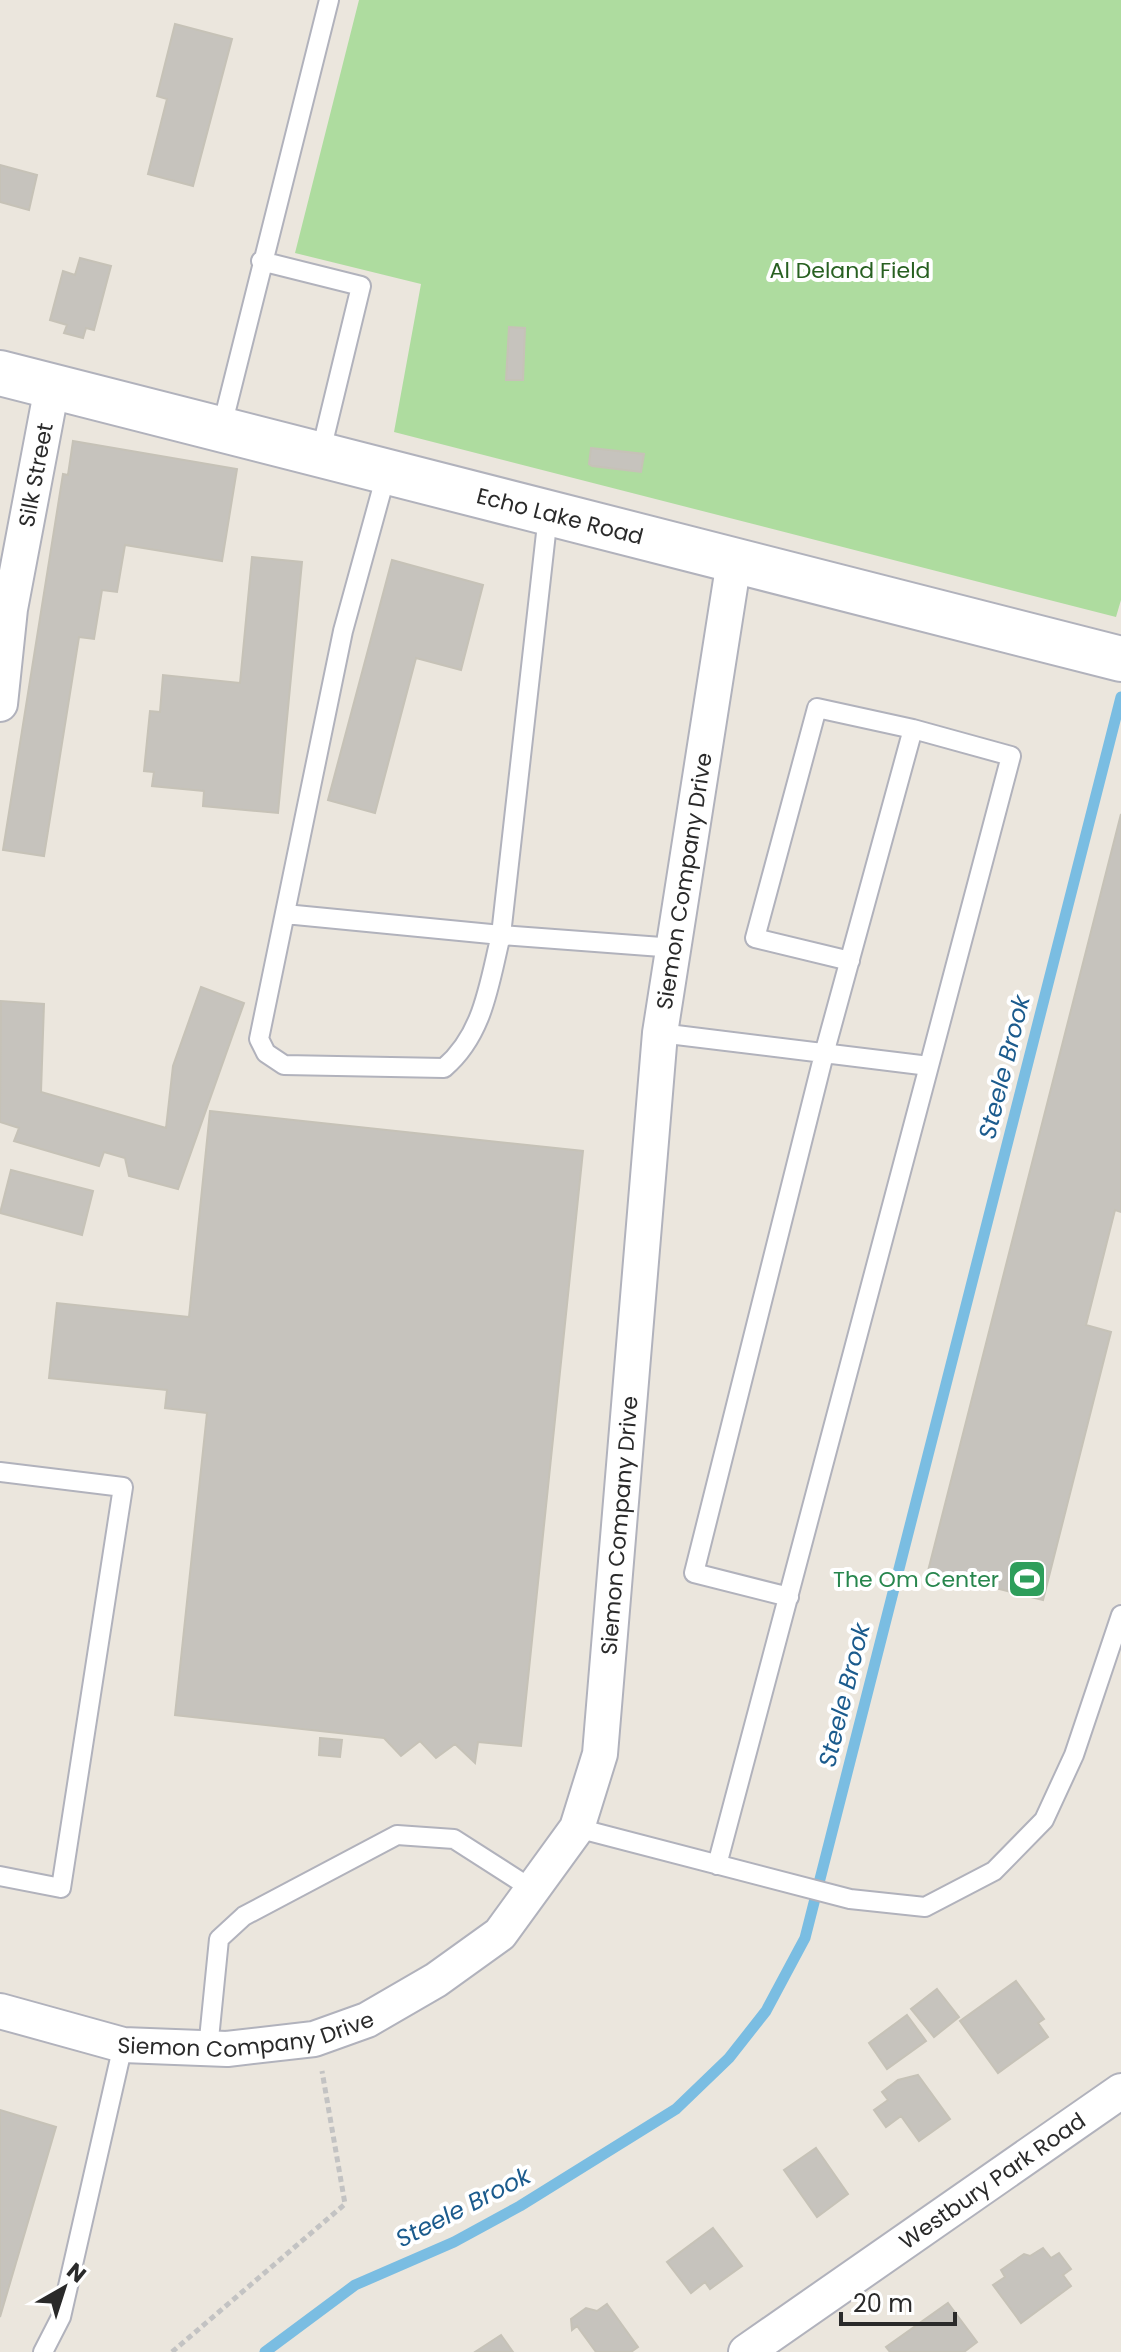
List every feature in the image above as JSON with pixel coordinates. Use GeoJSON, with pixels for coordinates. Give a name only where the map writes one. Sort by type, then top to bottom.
{"type":"FeatureCollection","features":[{"type":"Feature","properties":{"kind":"main road","name":"Echo Lake Road"},"geometry":{"type":"LineString","coordinates":[[0,373],[1113,657]]}},
{"type":"Feature","properties":{"kind":"street","name":"Silk Street"},"geometry":{"type":"LineString","coordinates":[[0,704],[10,609],[52,387]]}},
{"type":"Feature","properties":{"kind":"street","name":"Siemon Company Drive"},"geometry":{"type":"LineString","coordinates":[[0,2011],[123,2045],[208,2049],[314,2039],[367,2020],[436,1980],[500,1934],[577,1828],[600,1754],[660,1033],[734,561]]}},
{"type":"Feature","properties":{"kind":"street","name":"Westbury Park Road"},"geometry":{"type":"LineString","coordinates":[[746,2352],[1121,2091]]}},
{"type":"Feature","properties":{"kind":"lane"},"geometry":{"type":"LineString","coordinates":[[221,430],[329,0]]}},
{"type":"Feature","properties":{"kind":"lane"},"geometry":{"type":"LineString","coordinates":[[261,261],[361,286],[320,455]]}},
{"type":"Feature","properties":{"kind":"lane"},"geometry":{"type":"LineString","coordinates":[[387,471],[343,631],[259,1039],[266,1053],[284,1065],[444,1068],[463,1052],[480,1020],[501,935],[548,515]]}},
{"type":"Feature","properties":{"kind":"lane"},"geometry":{"type":"LineString","coordinates":[[717,1865],[1011,756],[913,729],[817,708],[755,938],[850,961]]}},
{"type":"Feature","properties":{"kind":"lane"},"geometry":{"type":"LineString","coordinates":[[789,1597],[694,1573],[824,1054],[913,729]]}},
{"type":"Feature","properties":{"kind":"lane"},"geometry":{"type":"LineString","coordinates":[[285,914],[675,948]]}},
{"type":"Feature","properties":{"kind":"lane"},"geometry":{"type":"LineString","coordinates":[[660,1033],[929,1066]]}},
{"type":"Feature","properties":{"kind":"lane"},"geometry":{"type":"LineString","coordinates":[[0,1472],[123,1487],[61,1888],[0,1876]]}},
{"type":"Feature","properties":{"kind":"lane"},"geometry":{"type":"LineString","coordinates":[[577,1828],[850,1899],[925,1907],[994,1871],[1044,1820],[1074,1755],[1121,1615]]}},
{"type":"Feature","properties":{"kind":"lane"},"geometry":{"type":"LineString","coordinates":[[208,2049],[219,1939],[244,1916],[397,1835],[454,1839],[532,1889]]}},
{"type":"Feature","properties":{"kind":"lane"},"geometry":{"type":"LineString","coordinates":[[43,2352],[61,2317],[123,2045]]}},
{"type":"Feature","properties":{"kind":"path"},"geometry":{"type":"LineString","coordinates":[[172,2352],[345,2204],[325,2083]]}},
{"type":"Feature","properties":{"kind":"green space","name":"Al Deland Field"},"geometry":{"type":"Polygon","coordinates":[[[359,0],[1121,0],[1121,600],[1116,617],[394,432],[421,284],[295,253],[359,0]]]}},
{"type":"Feature","properties":{"kind":"building"},"geometry":{"type":"Polygon","coordinates":[[[175,24],[232,39],[193,186],[148,174],[167,99],[157,96],[175,24]]]}},
{"type":"Feature","properties":{"kind":"building"},"geometry":{"type":"Polygon","coordinates":[[[0,165],[37,175],[29,210],[0,202],[0,165]]]}},
{"type":"Feature","properties":{"kind":"building"},"geometry":{"type":"Polygon","coordinates":[[[80,258],[111,266],[94,330],[86,328],[83,338],[64,333],[67,325],[50,320],[63,271],[75,275],[80,258]]]}},
{"type":"Feature","properties":{"kind":"building"},"geometry":{"type":"Polygon","coordinates":[[[509,327],[525,328],[523,380],[506,380],[509,327]]]}},
{"type":"Feature","properties":{"kind":"building"},"geometry":{"type":"Polygon","coordinates":[[[73,441],[237,469],[222,561],[125,545],[117,592],[102,590],[94,639],[79,637],[44,856],[3,850],[63,474],[68,475],[73,441]]]}},
{"type":"Feature","properties":{"kind":"building"},"geometry":{"type":"Polygon","coordinates":[[[591,448],[644,454],[641,472],[592,466],[589,464],[591,448]]]}},
{"type":"Feature","properties":{"kind":"building"},"geometry":{"type":"Polygon","coordinates":[[[252,557],[302,562],[278,813],[203,806],[204,791],[152,786],[154,772],[144,771],[150,711],[160,712],[163,675],[240,683],[252,557]]]}},
{"type":"Feature","properties":{"kind":"building"},"geometry":{"type":"Polygon","coordinates":[[[392,560],[483,585],[461,670],[416,658],[375,813],[328,800],[392,560]]]}},
{"type":"Feature","properties":{"kind":"building"},"geometry":{"type":"Polygon","coordinates":[[[1121,814],[1121,1212],[1115,1210],[1086,1325],[1111,1332],[1043,1600],[928,1571],[1121,814]]]}},
{"type":"Feature","properties":{"kind":"building"},"geometry":{"type":"Polygon","coordinates":[[[201,987],[244,1003],[178,1189],[129,1176],[125,1158],[104,1152],[99,1166],[14,1141],[19,1128],[0,1122],[1,1001],[44,1004],[41,1092],[166,1128],[173,1066],[201,987]]]}},
{"type":"Feature","properties":{"kind":"building"},"geometry":{"type":"Polygon","coordinates":[[[210,1111],[583,1151],[521,1746],[478,1742],[475,1763],[455,1744],[436,1758],[420,1741],[401,1756],[384,1738],[175,1715],[207,1413],[165,1408],[167,1390],[49,1378],[57,1303],[189,1317],[210,1111]]]}},
{"type":"Feature","properties":{"kind":"building"},"geometry":{"type":"Polygon","coordinates":[[[11,1170],[93,1191],[82,1235],[0,1213],[11,1170]]]}},
{"type":"Feature","properties":{"kind":"building"},"geometry":{"type":"Polygon","coordinates":[[[320,1738],[342,1740],[340,1757],[319,1755],[320,1738]]]}},
{"type":"Feature","properties":{"kind":"building"},"geometry":{"type":"Polygon","coordinates":[[[1016,1981],[1044,2019],[1038,2023],[1048,2037],[998,2073],[960,2021],[1016,1981]]]}},
{"type":"Feature","properties":{"kind":"building"},"geometry":{"type":"Polygon","coordinates":[[[937,1989],[959,2017],[934,2037],[911,2009],[937,1989]]]}},
{"type":"Feature","properties":{"kind":"building"},"geometry":{"type":"Polygon","coordinates":[[[907,2015],[926,2041],[887,2069],[869,2043],[907,2015]]]}},
{"type":"Feature","properties":{"kind":"building"},"geometry":{"type":"Polygon","coordinates":[[[918,2075],[950,2119],[919,2141],[901,2116],[886,2127],[874,2110],[888,2100],[882,2092],[898,2080],[918,2075]]]}},
{"type":"Feature","properties":{"kind":"building"},"geometry":{"type":"Polygon","coordinates":[[[0,2110],[56,2127],[0,2317],[0,2110]]]}},
{"type":"Feature","properties":{"kind":"building"},"geometry":{"type":"Polygon","coordinates":[[[816,2148],[848,2194],[817,2217],[784,2170],[816,2148]]]}},
{"type":"Feature","properties":{"kind":"building"},"geometry":{"type":"Polygon","coordinates":[[[713,2228],[742,2266],[710,2289],[705,2282],[691,2293],[667,2262],[713,2228]]]}},
{"type":"Feature","properties":{"kind":"building"},"geometry":{"type":"Polygon","coordinates":[[[1043,2248],[1051,2258],[1059,2253],[1071,2269],[1063,2275],[1071,2286],[1021,2323],[993,2285],[1005,2277],[1001,2270],[1024,2254],[1030,2256],[1043,2248]]]}},
{"type":"Feature","properties":{"kind":"building"},"geometry":{"type":"Polygon","coordinates":[[[948,2303],[977,2342],[964,2352],[890,2352],[886,2347],[948,2303]]]}},
{"type":"Feature","properties":{"kind":"building"},"geometry":{"type":"Polygon","coordinates":[[[607,2304],[638,2347],[631,2352],[596,2352],[577,2326],[572,2330],[571,2319],[586,2308],[597,2311],[607,2304]]]}},
{"type":"Feature","properties":{"kind":"building"},"geometry":{"type":"Polygon","coordinates":[[[501,2335],[513,2352],[475,2352],[501,2335]]]}},
{"type":"Feature","properties":{"kind":"waterway","name":"Steele Brook"},"geometry":{"type":"LineString","coordinates":[[265,2352],[355,2285],[454,2242],[520,2206],[676,2109],[729,2058],[766,2011],[805,1938],[1121,697]]}},
{"type":"Feature","properties":{"kind":"place","name":"The Om Center"},"geometry":{"type":"Point","coordinates":[1027,1579]}}]}
